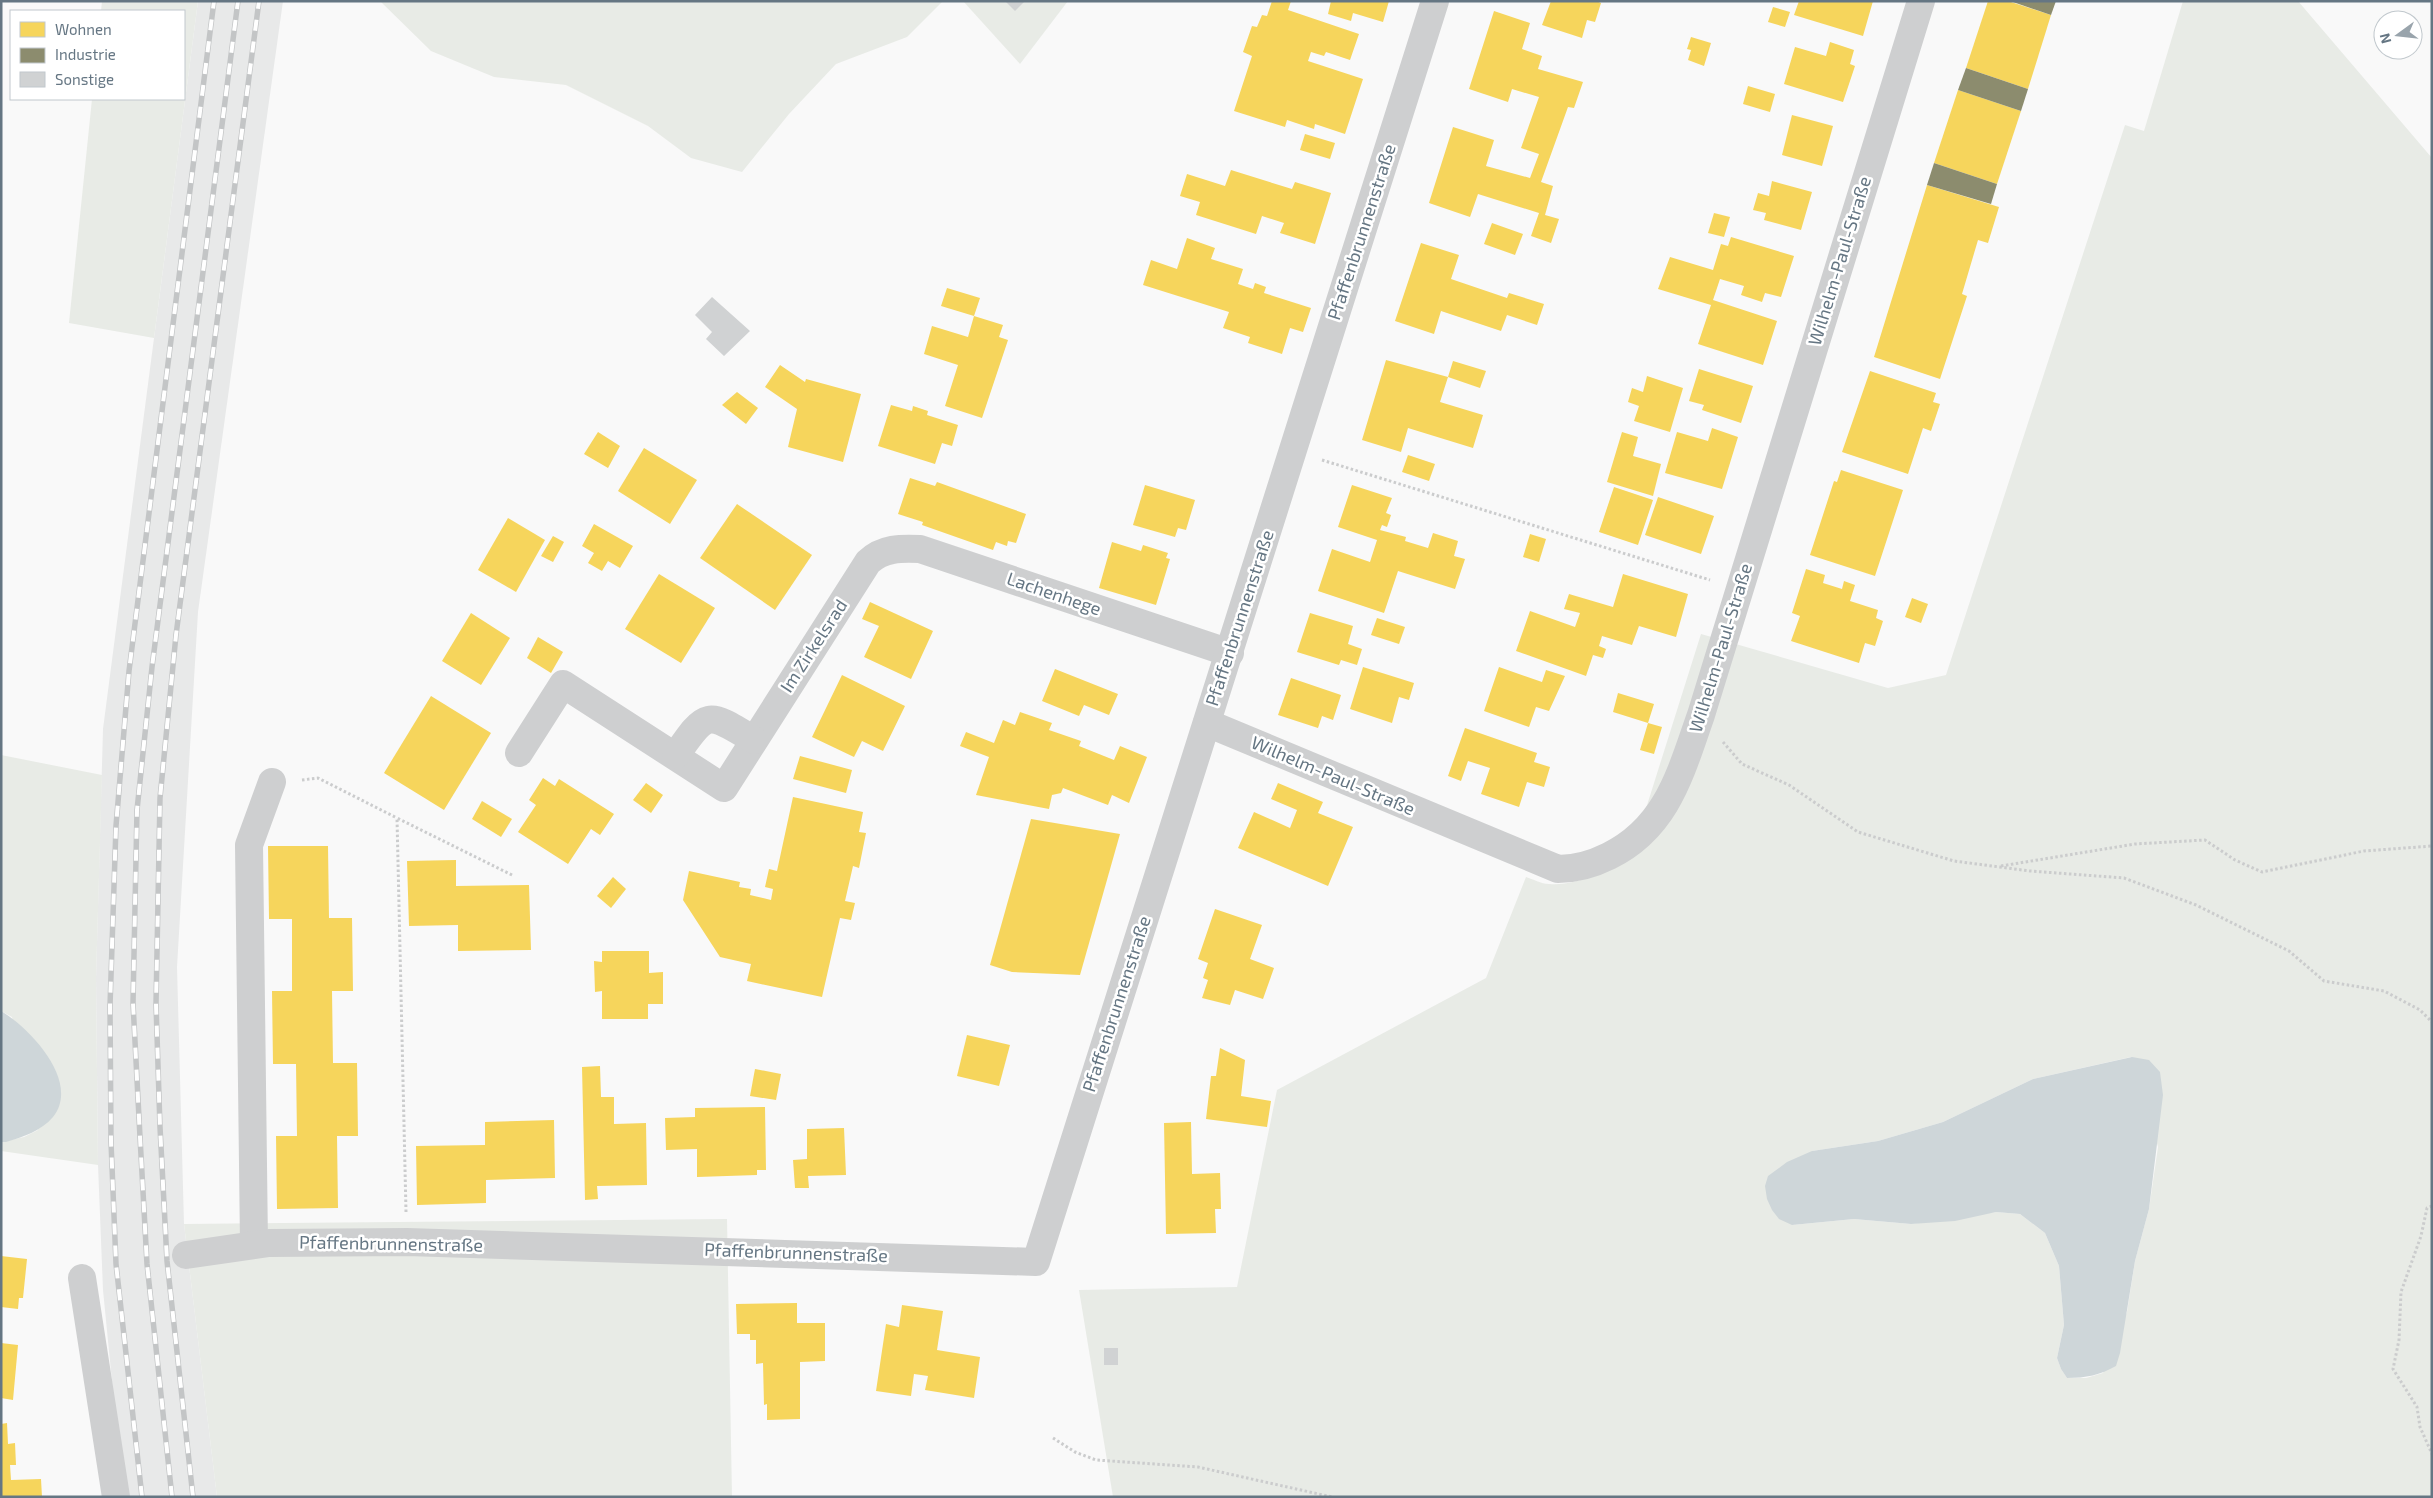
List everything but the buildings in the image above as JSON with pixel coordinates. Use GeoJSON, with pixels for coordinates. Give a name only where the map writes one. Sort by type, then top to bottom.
{"type":"FeatureCollection","features":[{"type":"Feature","properties":{"kind":"street","name":"Pfaffenbrunnenstraße"},"geometry":{"type":"LineString","coordinates":[[186,1255],[254,1244],[407,1242],[1036,1262],[1435,1]]}},
{"type":"Feature","properties":{"kind":"street","name":"Wilhelm-Paul-Straße"},"geometry":{"type":"LineString","coordinates":[[1207,723],[1558,869],[1572,869],[1593,863],[1616,852],[1638,838],[1650,827],[1670,797],[1679,778],[1700,715],[1921,1]]}},
{"type":"Feature","properties":{"kind":"street","name":"Lachenhege"},"geometry":{"type":"LineString","coordinates":[[877,554],[904,548],[920,549],[1230,653]]}},
{"type":"Feature","properties":{"kind":"street","name":"Im Zirkelsrad"},"geometry":{"type":"LineString","coordinates":[[519,753],[562,684],[676,755],[724,788],[868,562],[877,554]]}},
{"type":"Feature","properties":{"kind":"street"},"geometry":{"type":"LineString","coordinates":[[676,755],[696,725],[705,720],[716,719],[726,723],[754,740]]}},
{"type":"Feature","properties":{"kind":"street"},"geometry":{"type":"LineString","coordinates":[[254,1244],[249,846],[272,782]]}},
{"type":"Feature","properties":{"kind":"street"},"geometry":{"type":"LineString","coordinates":[[82,1278],[116,1497]]}},
{"type":"Feature","properties":{"kind":"path"},"geometry":{"type":"LineString","coordinates":[[1293,451],[1740,589]]}},
{"type":"Feature","properties":{"kind":"path"},"geometry":{"type":"LineString","coordinates":[[1700,715],[1742,764],[1789,784],[1858,832],[1954,861],[1998,867],[2124,878],[2196,905],[2289,951],[2324,981],[2384,991],[2420,1010],[2432,1022]]}},
{"type":"Feature","properties":{"kind":"path"},"geometry":{"type":"LineString","coordinates":[[272,782],[318,778],[514,876]]}},
{"type":"Feature","properties":{"kind":"path"},"geometry":{"type":"LineString","coordinates":[[397,818],[407,1242]]}},
{"type":"Feature","properties":{"kind":"path"},"geometry":{"type":"LineString","coordinates":[[1998,867],[2135,844],[2205,840],[2235,860],[2262,872],[2364,851],[2432,846]]}},
{"type":"Feature","properties":{"kind":"path"},"geometry":{"type":"LineString","coordinates":[[2432,1206],[2427,1208],[2421,1236],[2401,1292],[2398,1340],[2393,1369],[2417,1407],[2420,1427],[2432,1454]]}},
{"type":"Feature","properties":{"kind":"path"},"geometry":{"type":"LineString","coordinates":[[1054,1438],[1075,1452],[1096,1460],[1198,1467],[1332,1497]]}},
{"type":"Feature","properties":{"kind":"shaded area"},"geometry":{"type":"Polygon","coordinates":[[[102,1],[198,1],[154,338],[69,323],[92,100],[185,100],[185,10],[101,10],[102,1]]]}},
{"type":"Feature","properties":{"kind":"shaded area"},"geometry":{"type":"Polygon","coordinates":[[[198,1],[283,1],[198,612],[177,967],[184,1224],[217,1497],[126,1497],[116,1422],[103,1290],[98,1165],[96,978],[103,729],[198,1]]]}},
{"type":"Feature","properties":{"kind":"shaded area"},"geometry":{"type":"Polygon","coordinates":[[[380,1],[943,1],[907,37],[836,64],[789,114],[742,172],[691,158],[648,126],[566,85],[494,77],[431,51],[380,1]]]}},
{"type":"Feature","properties":{"kind":"shaded area"},"geometry":{"type":"Polygon","coordinates":[[[963,1],[1068,1],[1020,64],[963,1]]]}},
{"type":"Feature","properties":{"kind":"shaded area"},"geometry":{"type":"Polygon","coordinates":[[[2183,1],[2298,1],[2432,158],[2432,1497],[1113,1497],[1079,1290],[1237,1287],[1277,1090],[1486,978],[1526,877],[1546,884],[1560,884],[1582,880],[1612,867],[1631,856],[1701,634],[1888,688],[1946,675],[2125,125],[2144,131],[2183,1]],[[2131,1057],[2033,1079],[1943,1122],[1878,1141],[1812,1151],[1792,1225],[1854,1219],[1911,1224],[1996,1212],[2020,1214],[2045,1233],[2059,1266],[2064,1325],[2057,1358],[2061,1369],[2067,1378],[2086,1378],[2103,1373],[2127,1312],[2135,1261],[2149,1209],[2158,1147],[2131,1057]]]}},
{"type":"Feature","properties":{"kind":"shaded area"},"geometry":{"type":"Polygon","coordinates":[[[1,755],[102,775],[96,978],[98,1165],[1,1151],[1,1142],[24,1137],[38,1130],[12,1017],[1,1011],[1,755]]]}},
{"type":"Feature","properties":{"kind":"shaded area"},"geometry":{"type":"Polygon","coordinates":[[[1,1011],[13,1019],[38,1043],[48,1057],[61,1088],[60,1103],[53,1117],[48,1122],[31,1133],[6,1142],[1,1142],[1,1011]]]}},
{"type":"Feature","properties":{"kind":"shaded area"},"geometry":{"type":"Polygon","coordinates":[[[2132,1057],[2149,1060],[2160,1072],[2163,1095],[2149,1209],[2135,1261],[2120,1353],[2116,1366],[2104,1372],[2087,1377],[2067,1378],[2061,1369],[2057,1358],[2064,1325],[2059,1266],[2045,1233],[2020,1214],[1996,1212],[1955,1221],[1911,1224],[1854,1219],[1792,1225],[1779,1219],[1767,1199],[1765,1186],[1768,1176],[1787,1162],[1812,1151],[1878,1141],[1943,1122],[2033,1079],[2132,1057]]]}},
{"type":"Feature","properties":{"kind":"shaded area"},"geometry":{"type":"Polygon","coordinates":[[[727,1219],[732,1497],[217,1497],[184,1224],[727,1219]]]}},
{"type":"Feature","properties":{"kind":"railway"},"geometry":{"type":"LineString","coordinates":[[142,1497],[116,1264],[111,1142],[110,1006],[116,826],[129,671],[214,1]]}},
{"type":"Feature","properties":{"kind":"railway"},"geometry":{"type":"LineString","coordinates":[[172,1497],[147,1264],[133,1003],[137,810],[152,667],[238,1]]}},
{"type":"Feature","properties":{"kind":"railway"},"geometry":{"type":"LineString","coordinates":[[193,1497],[167,1261],[160,1127],[156,1004],[160,798],[176,635],[259,1]]}}]}
